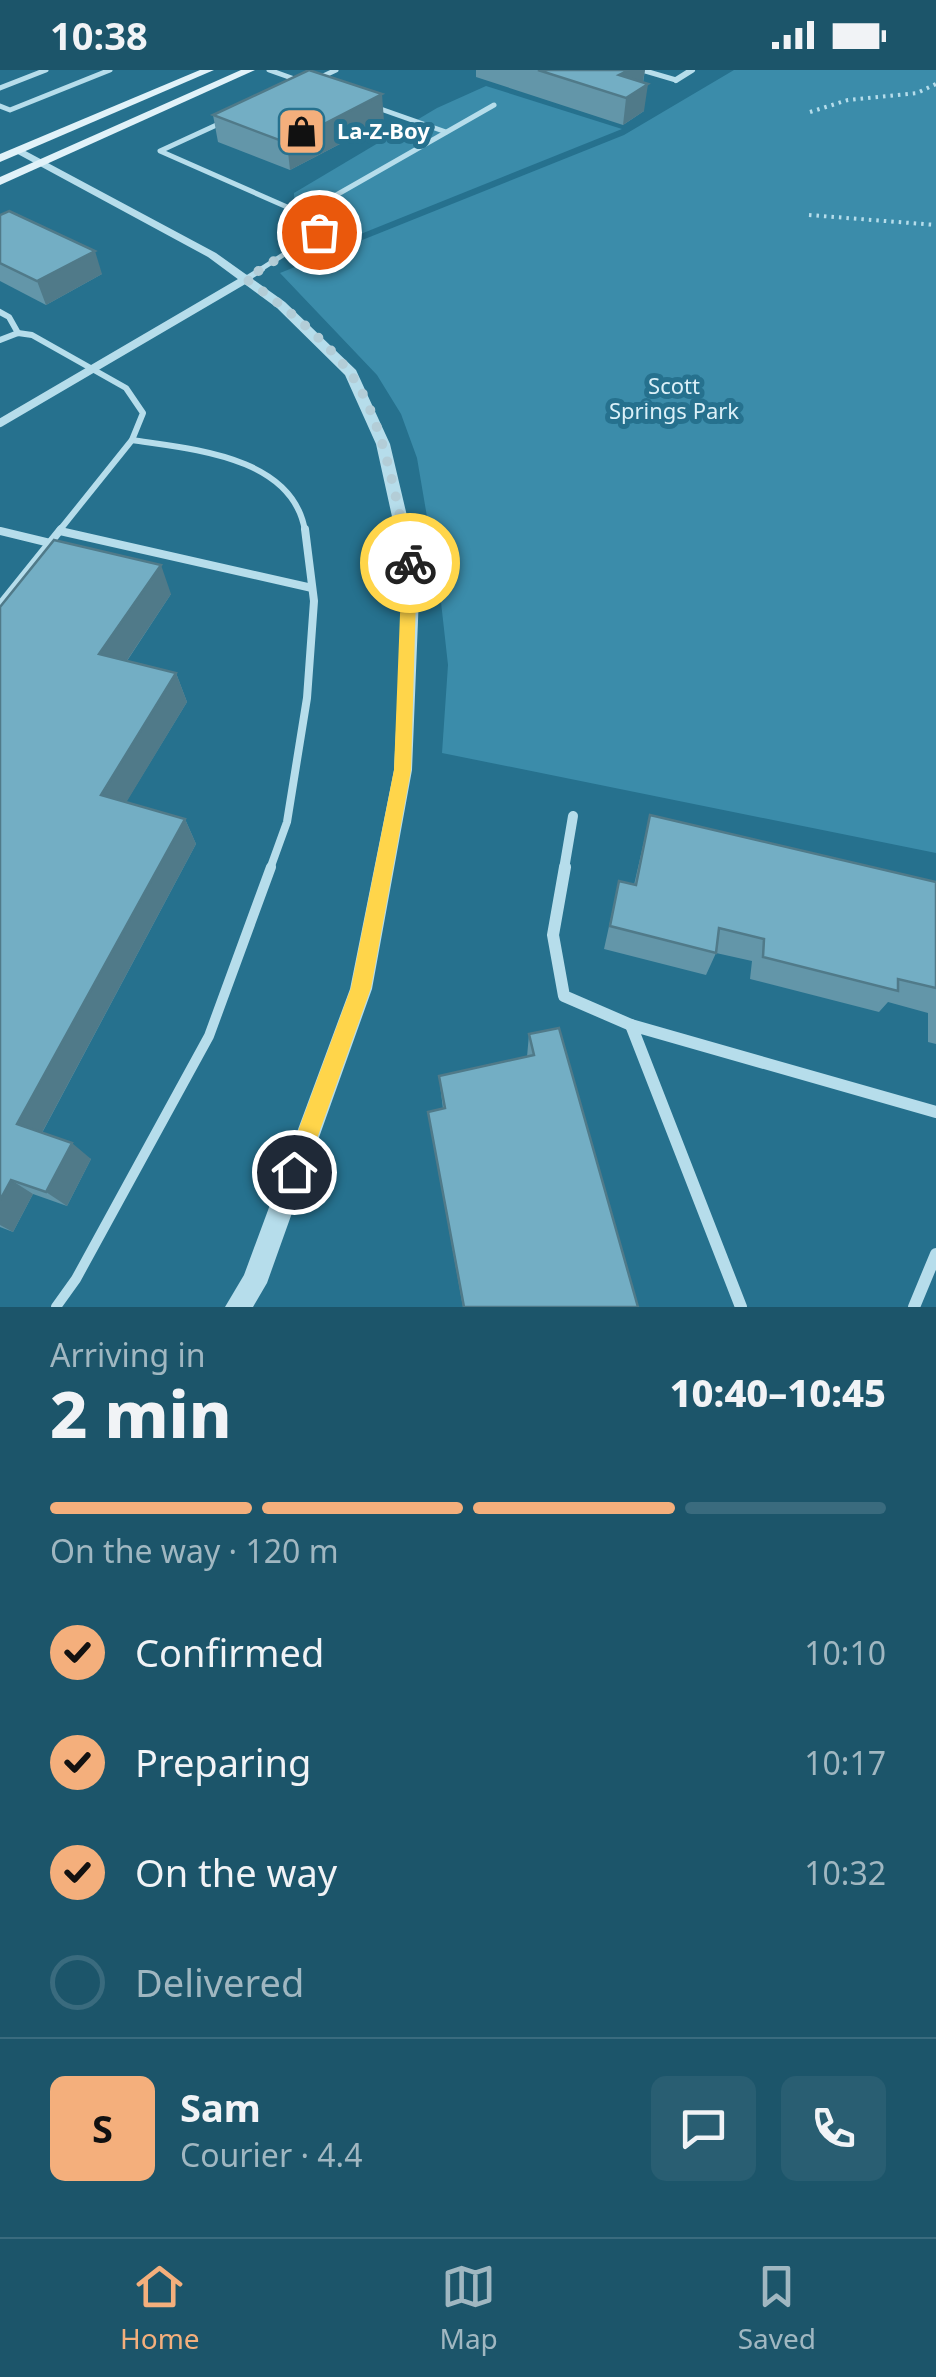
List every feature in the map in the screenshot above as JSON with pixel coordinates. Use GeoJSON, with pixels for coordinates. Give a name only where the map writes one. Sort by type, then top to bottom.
{"type":"FeatureCollection","features":[{"type":"Feature","properties":{"kind":"main road"},"geometry":{"type":"LineString","coordinates":[[0,158],[208,70]]}},
{"type":"Feature","properties":{"kind":"main road"},"geometry":{"type":"LineString","coordinates":[[0,181],[250,70]]}},
{"type":"Feature","properties":{"kind":"street"},"geometry":{"type":"LineString","coordinates":[[676,80],[692,70]]}},
{"type":"Feature","properties":{"kind":"street"},"geometry":{"type":"LineString","coordinates":[[18,150],[212,255],[281,305],[351,373],[384,444],[412,571],[403,770],[361,988],[254,1283],[238,1307]]}},
{"type":"Feature","properties":{"kind":"street"},"geometry":{"type":"LineString","coordinates":[[0,423],[246,279]]}},
{"type":"Feature","properties":{"kind":"street"},"geometry":{"type":"LineString","coordinates":[[573,816],[553,935],[564,996],[631,1025],[936,1112]]}},
{"type":"Feature","properties":{"kind":"street"},"geometry":{"type":"LineString","coordinates":[[631,1025],[741,1307]]}},
{"type":"Feature","properties":{"kind":"street"},"geometry":{"type":"LineString","coordinates":[[914,1307],[936,1254]]}},
{"type":"Feature","properties":{"kind":"lane"},"geometry":{"type":"LineString","coordinates":[[0,88],[46,70]]}},
{"type":"Feature","properties":{"kind":"lane"},"geometry":{"type":"LineString","coordinates":[[0,106],[10,110],[110,70]]}},
{"type":"Feature","properties":{"kind":"lane"},"geometry":{"type":"LineString","coordinates":[[268,70],[325,90]]}},
{"type":"Feature","properties":{"kind":"lane"},"geometry":{"type":"LineString","coordinates":[[293,90],[336,70]]}},
{"type":"Feature","properties":{"kind":"lane"},"geometry":{"type":"LineString","coordinates":[[642,70],[676,80]]}},
{"type":"Feature","properties":{"kind":"lane"},"geometry":{"type":"LineString","coordinates":[[360,102],[446,132]]}},
{"type":"Feature","properties":{"kind":"lane"},"geometry":{"type":"LineString","coordinates":[[303,214],[494,105]]}},
{"type":"Feature","properties":{"kind":"lane"},"geometry":{"type":"LineString","coordinates":[[228,120],[160,151],[303,214],[319,232],[246,279]]}},
{"type":"Feature","properties":{"kind":"lane"},"geometry":{"type":"LineString","coordinates":[[0,312],[9,317],[18,332]]}},
{"type":"Feature","properties":{"kind":"lane"},"geometry":{"type":"LineString","coordinates":[[0,340],[18,332],[32,335],[126,388],[143,413],[132,440],[0,605]]}},
{"type":"Feature","properties":{"kind":"lane"},"geometry":{"type":"LineString","coordinates":[[56,1307],[76,1278],[209,1036],[287,822],[307,698],[312,588],[304,524],[287,491],[251,466],[189,449],[132,440]]}},
{"type":"Feature","properties":{"kind":"lane"},"geometry":{"type":"LineString","coordinates":[[0,531],[50,543]]}},
{"type":"Feature","properties":{"kind":"lane"},"geometry":{"type":"LineString","coordinates":[[60,531],[312,588]]}},
{"type":"Feature","properties":{"kind":"path"},"geometry":{"type":"LineString","coordinates":[[810,112],[831,104],[928,89],[936,84]]}},
{"type":"Feature","properties":{"kind":"path"},"geometry":{"type":"LineString","coordinates":[[928,89],[936,95]]}},
{"type":"Feature","properties":{"kind":"path"},"geometry":{"type":"LineString","coordinates":[[808,215],[936,225]]}},
{"type":"Feature","properties":{"kind":"green space","name":"Scott Springs Park"},"geometry":{"type":"Polygon","coordinates":[[[734,70],[936,70],[936,853],[442,753],[448,665],[417,458],[401,414],[377,375],[280,273],[624,135],[734,70]]]}},
{"type":"Feature","properties":{"kind":"green space"},"geometry":{"type":"Polygon","coordinates":[[[486,86],[622,129],[296,260],[294,193],[437,108],[486,86]]]}},
{"type":"Feature","properties":{"kind":"building"},"geometry":{"type":"Polygon","coordinates":[[[309,70],[382,94],[287,143],[213,115],[309,70]]]}},
{"type":"Feature","properties":{"kind":"building"},"geometry":{"type":"Polygon","coordinates":[[[538,70],[629,70],[619,75],[648,84],[626,98],[538,70]]]}},
{"type":"Feature","properties":{"kind":"building"},"geometry":{"type":"Polygon","coordinates":[[[9,211],[95,251],[37,281],[0,263],[0,215],[9,211]]]}},
{"type":"Feature","properties":{"kind":"building"},"geometry":{"type":"Polygon","coordinates":[[[54,540],[161,565],[99,654],[176,673],[101,795],[185,819],[17,1124],[72,1143],[46,1192],[11,1180],[0,1200],[0,607],[54,540]]]}},
{"type":"Feature","properties":{"kind":"building"},"geometry":{"type":"Polygon","coordinates":[[[650,815],[936,882],[936,988],[898,979],[898,991],[763,957],[764,939],[719,928],[716,953],[610,926],[619,881],[636,885],[650,815]]]}},
{"type":"Feature","properties":{"kind":"building"},"geometry":{"type":"Polygon","coordinates":[[[559,1028],[638,1307],[464,1307],[428,1112],[445,1108],[439,1076],[534,1055],[529,1034],[559,1028]]]}},
{"type":"Feature","properties":{"kind":"way so far"},"geometry":{"type":"LineString","coordinates":[[319,232],[246,279],[281,305],[351,373],[384,444],[410,563]]}},
{"type":"Feature","properties":{"kind":"place","name":"La-Z-Boy"},"geometry":{"type":"Point","coordinates":[302,131]}},
{"type":"Feature","properties":{"kind":"route"},"geometry":{"type":"LineString","coordinates":[[294,1172],[361,988],[403,770],[410,563]]}}]}
